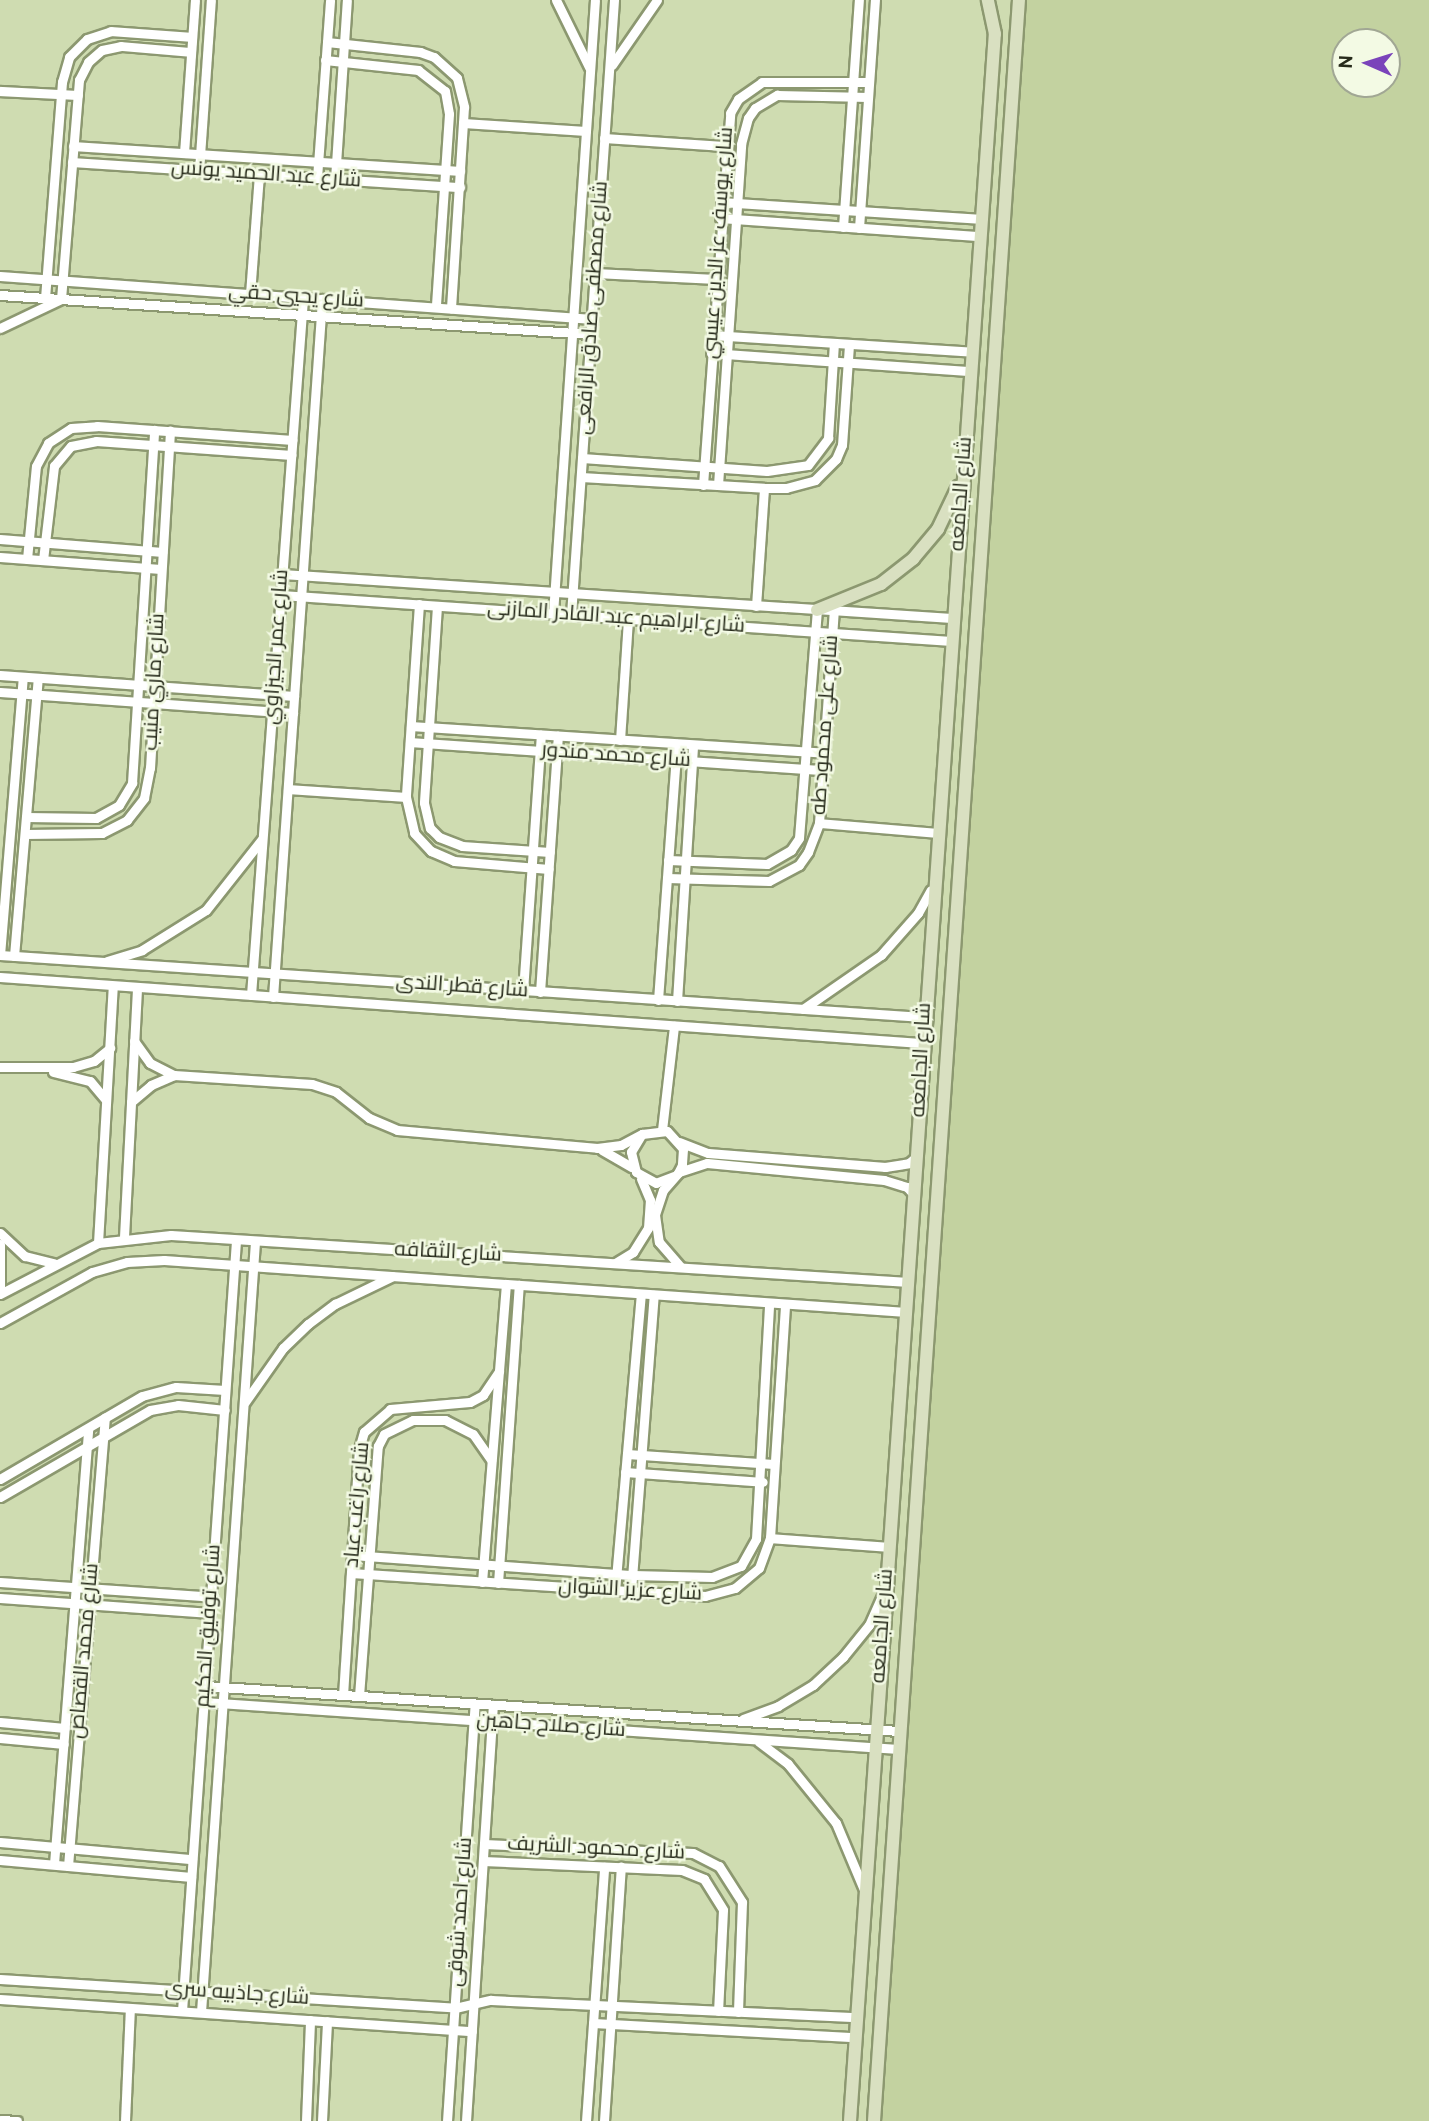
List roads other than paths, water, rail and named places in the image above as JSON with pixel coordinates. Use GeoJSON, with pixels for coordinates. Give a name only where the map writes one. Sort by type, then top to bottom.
{"type":"FeatureCollection","features":[{"type":"Feature","properties":{"kind":"street"},"geometry":{"type":"LineString","coordinates":[[184,153],[195,0]]}},
{"type":"Feature","properties":{"kind":"street"},"geometry":{"type":"LineString","coordinates":[[199,170],[211,0]]}},
{"type":"Feature","properties":{"kind":"street"},"geometry":{"type":"LineString","coordinates":[[317,178],[330,0]]}},
{"type":"Feature","properties":{"kind":"street"},"geometry":{"type":"LineString","coordinates":[[335,179],[347,0]]}},
{"type":"Feature","properties":{"kind":"street"},"geometry":{"type":"LineString","coordinates":[[556,0],[590,69]]}},
{"type":"Feature","properties":{"kind":"street","name":"شارع مصطفى صادق الرافعى"},"geometry":{"type":"LineString","coordinates":[[553,614],[595,0]]}},
{"type":"Feature","properties":{"kind":"street","name":"شارع مصطفى صادق الرافعى"},"geometry":{"type":"LineString","coordinates":[[571,615],[614,0]]}},
{"type":"Feature","properties":{"kind":"street"},"geometry":{"type":"LineString","coordinates":[[609,70],[657,0]]}},
{"type":"Feature","properties":{"kind":"street"},"geometry":{"type":"LineString","coordinates":[[843,227],[859,0]]}},
{"type":"Feature","properties":{"kind":"street"},"geometry":{"type":"LineString","coordinates":[[859,228],[875,0]]}},
{"type":"Feature","properties":{"kind":"street","name":"شارع الجامعه"},"geometry":{"type":"LineString","coordinates":[[850,2121],[918,1151],[923,1017],[995,34],[988,0]]}},
{"type":"Feature","properties":{"kind":"street","name":"شارع الجامعه"},"geometry":{"type":"LineString","coordinates":[[874,2121],[1010,96],[1019,0]]}},
{"type":"Feature","properties":{"kind":"street"},"geometry":{"type":"LineString","coordinates":[[45,298],[61,94],[69,57],[99,33],[192,37]]}},
{"type":"Feature","properties":{"kind":"street"},"geometry":{"type":"LineString","coordinates":[[327,42],[434,57],[457,78],[463,93],[463,123],[451,309]]}},
{"type":"Feature","properties":{"kind":"street"},"geometry":{"type":"LineString","coordinates":[[0,328],[61,299],[73,146],[83,71],[102,50],[121,46],[191,52]]}},
{"type":"Feature","properties":{"kind":"street"},"geometry":{"type":"LineString","coordinates":[[326,60],[418,70],[438,82],[449,103],[436,307]]}},
{"type":"Feature","properties":{"kind":"street","name":"شارع يوسف عز الدين عيسي"},"geometry":{"type":"LineString","coordinates":[[703,485],[724,146],[730,113],[738,99],[762,82],[869,82]]}},
{"type":"Feature","properties":{"kind":"street"},"geometry":{"type":"LineString","coordinates":[[0,91],[78,95]]}},
{"type":"Feature","properties":{"kind":"street"},"geometry":{"type":"LineString","coordinates":[[991,94],[1010,96]]}},
{"type":"Feature","properties":{"kind":"street","name":"شارع يوسف عز الدين عيسي"},"geometry":{"type":"LineString","coordinates":[[718,485],[743,130],[755,108],[777,95],[868,97]]}},
{"type":"Feature","properties":{"kind":"street"},"geometry":{"type":"LineString","coordinates":[[463,123],[586,131]]}},
{"type":"Feature","properties":{"kind":"street"},"geometry":{"type":"LineString","coordinates":[[604,138],[724,146]]}},
{"type":"Feature","properties":{"kind":"street","name":"شارع عبد الحميد يونس"},"geometry":{"type":"LineString","coordinates":[[73,146],[460,171]]}},
{"type":"Feature","properties":{"kind":"street","name":"شارع عبد الحميد يونس"},"geometry":{"type":"LineString","coordinates":[[72,162],[460,187]]}},
{"type":"Feature","properties":{"kind":"street"},"geometry":{"type":"LineString","coordinates":[[250,294],[258,174]]}},
{"type":"Feature","properties":{"kind":"street"},"geometry":{"type":"LineString","coordinates":[[721,202],[982,219]]}},
{"type":"Feature","properties":{"kind":"street"},"geometry":{"type":"LineString","coordinates":[[720,218],[980,236]]}},
{"type":"Feature","properties":{"kind":"street"},"geometry":{"type":"LineString","coordinates":[[595,273],[716,279]]}},
{"type":"Feature","properties":{"kind":"street","name":"شارع يحيي حقي"},"geometry":{"type":"LineString","coordinates":[[0,276],[592,319]]}},
{"type":"Feature","properties":{"kind":"street","name":"شارع يحيي حقي"},"geometry":{"type":"LineString","coordinates":[[0,295],[591,334]]}},
{"type":"Feature","properties":{"kind":"street","name":"شارع عمر الجيزاوي"},"geometry":{"type":"LineString","coordinates":[[251,996],[303,298]]}},
{"type":"Feature","properties":{"kind":"street","name":"شارع عمر الجيزاوي"},"geometry":{"type":"LineString","coordinates":[[273,997],[323,299]]}},
{"type":"Feature","properties":{"kind":"street"},"geometry":{"type":"LineString","coordinates":[[712,335],[972,352]]}},
{"type":"Feature","properties":{"kind":"street"},"geometry":{"type":"LineString","coordinates":[[582,458],[786,471],[817,458],[828,438],[834,344]]}},
{"type":"Feature","properties":{"kind":"street"},"geometry":{"type":"LineString","coordinates":[[581,477],[764,488],[801,486],[827,471],[836,459],[844,429],[849,344]]}},
{"type":"Feature","properties":{"kind":"street"},"geometry":{"type":"LineString","coordinates":[[711,353],[971,371]]}},
{"type":"Feature","properties":{"kind":"street"},"geometry":{"type":"LineString","coordinates":[[27,559],[36,466],[48,443],[58,434],[84,426],[292,440]]}},
{"type":"Feature","properties":{"kind":"street","name":"شارع ماري منيب"},"geometry":{"type":"LineString","coordinates":[[26,817],[96,818],[119,805],[135,771],[154,430]]}},
{"type":"Feature","properties":{"kind":"street","name":"شارع ماري منيب"},"geometry":{"type":"LineString","coordinates":[[25,834],[89,836],[127,820],[148,785],[170,431]]}},
{"type":"Feature","properties":{"kind":"street"},"geometry":{"type":"LineString","coordinates":[[43,560],[51,479],[61,455],[83,442],[291,455]]}},
{"type":"Feature","properties":{"kind":"street"},"geometry":{"type":"LineString","coordinates":[[817,610],[881,584],[913,559],[949,510],[964,463]]}},
{"type":"Feature","properties":{"kind":"street"},"geometry":{"type":"LineString","coordinates":[[756,606],[764,488]]}},
{"type":"Feature","properties":{"kind":"street"},"geometry":{"type":"LineString","coordinates":[[0,539],[162,552]]}},
{"type":"Feature","properties":{"kind":"street"},"geometry":{"type":"LineString","coordinates":[[0,557],[161,569]]}},
{"type":"Feature","properties":{"kind":"street","name":"شارع ابراهيم عبد القادر المازنى"},"geometry":{"type":"LineString","coordinates":[[282,574],[953,618]]}},
{"type":"Feature","properties":{"kind":"street","name":"شارع ابراهيم عبد القادر المازنى"},"geometry":{"type":"LineString","coordinates":[[281,595],[951,641]]}},
{"type":"Feature","properties":{"kind":"street"},"geometry":{"type":"LineString","coordinates":[[419,604],[406,797],[414,833],[431,851],[454,860],[548,869]]}},
{"type":"Feature","properties":{"kind":"street"},"geometry":{"type":"LineString","coordinates":[[436,606],[425,816],[439,837],[462,846],[550,852]]}},
{"type":"Feature","properties":{"kind":"street","name":"شارع على محمود طه"},"geometry":{"type":"LineString","coordinates":[[668,860],[752,865],[780,859],[799,838],[807,769],[817,610]]}},
{"type":"Feature","properties":{"kind":"street","name":"شارع على محمود طه"},"geometry":{"type":"LineString","coordinates":[[667,878],[754,883],[785,875],[808,852],[819,823],[834,611]]}},
{"type":"Feature","properties":{"kind":"street"},"geometry":{"type":"LineString","coordinates":[[620,740],[628,619]]}},
{"type":"Feature","properties":{"kind":"street"},"geometry":{"type":"LineString","coordinates":[[0,675],[294,696]]}},
{"type":"Feature","properties":{"kind":"street"},"geometry":{"type":"LineString","coordinates":[[0,955],[23,677]]}},
{"type":"Feature","properties":{"kind":"street"},"geometry":{"type":"LineString","coordinates":[[14,956],[38,678]]}},
{"type":"Feature","properties":{"kind":"street"},"geometry":{"type":"LineString","coordinates":[[0,692],[293,713]]}},
{"type":"Feature","properties":{"kind":"street","name":"شارع محمد مندور"},"geometry":{"type":"LineString","coordinates":[[411,726],[824,753]]}},
{"type":"Feature","properties":{"kind":"street"},"geometry":{"type":"LineString","coordinates":[[523,991],[541,735]]}},
{"type":"Feature","properties":{"kind":"street"},"geometry":{"type":"LineString","coordinates":[[540,992],[558,736]]}},
{"type":"Feature","properties":{"kind":"street","name":"شارع محمد مندور"},"geometry":{"type":"LineString","coordinates":[[410,742],[823,771]]}},
{"type":"Feature","properties":{"kind":"street"},"geometry":{"type":"LineString","coordinates":[[658,1000],[677,744]]}},
{"type":"Feature","properties":{"kind":"street"},"geometry":{"type":"LineString","coordinates":[[677,1001],[693,745]]}},
{"type":"Feature","properties":{"kind":"street"},"geometry":{"type":"LineString","coordinates":[[288,789],[406,797]]}},
{"type":"Feature","properties":{"kind":"street"},"geometry":{"type":"LineString","coordinates":[[819,823],[937,833]]}},
{"type":"Feature","properties":{"kind":"street"},"geometry":{"type":"LineString","coordinates":[[101,962],[142,950],[206,910],[263,838]]}},
{"type":"Feature","properties":{"kind":"street"},"geometry":{"type":"LineString","coordinates":[[802,1010],[836,991],[881,955],[918,913],[933,881]]}},
{"type":"Feature","properties":{"kind":"street","name":"شارع قطر الندى"},"geometry":{"type":"LineString","coordinates":[[0,955],[923,1017]]}},
{"type":"Feature","properties":{"kind":"street","name":"شارع قطر الندى"},"geometry":{"type":"LineString","coordinates":[[0,977],[922,1043]]}},
{"type":"Feature","properties":{"kind":"street"},"geometry":{"type":"LineString","coordinates":[[98,1243],[113,986]]}},
{"type":"Feature","properties":{"kind":"street"},"geometry":{"type":"LineString","coordinates":[[124,1237],[137,987]]}},
{"type":"Feature","properties":{"kind":"street"},"geometry":{"type":"LineString","coordinates":[[662,1130],[674,1026]]}},
{"type":"Feature","properties":{"kind":"street"},"geometry":{"type":"LineString","coordinates":[[134,1041],[150,1063],[174,1075],[312,1084],[336,1092],[383,1125],[413,1133],[597,1148],[621,1145],[642,1134],[662,1130],[679,1142],[708,1153],[885,1167],[909,1163],[918,1151],[939,1153]]}},
{"type":"Feature","properties":{"kind":"street"},"geometry":{"type":"LineString","coordinates":[[0,1067],[41,1069],[84,1065],[110,1048]]}},
{"type":"Feature","properties":{"kind":"street"},"geometry":{"type":"LineString","coordinates":[[41,1069],[90,1082],[106,1101]]}},
{"type":"Feature","properties":{"kind":"street"},"geometry":{"type":"LineString","coordinates":[[131,1102],[151,1085],[174,1075]]}},
{"type":"Feature","properties":{"kind":"street"},"geometry":{"type":"LineString","coordinates":[[614,1263],[632,1252],[648,1228],[650,1200],[637,1173],[631,1152],[642,1134]]}},
{"type":"Feature","properties":{"kind":"street"},"geometry":{"type":"LineString","coordinates":[[679,1142],[684,1157],[676,1175],[659,1198],[655,1224],[663,1250],[682,1268]]}},
{"type":"Feature","properties":{"kind":"street"},"geometry":{"type":"LineString","coordinates":[[597,1148],[619,1157],[637,1173],[656,1183],[707,1163],[884,1180],[907,1187],[915,1196]]}},
{"type":"Feature","properties":{"kind":"street"},"geometry":{"type":"LineString","coordinates":[[0,1233],[25,1256],[56,1263]]}},
{"type":"Feature","properties":{"kind":"street","name":"شارع الثقافه"},"geometry":{"type":"LineString","coordinates":[[1,1293],[98,1243],[124,1237],[255,1241],[909,1282]]}},
{"type":"Feature","properties":{"kind":"street","name":"شارع توفيق الحكيم"},"geometry":{"type":"LineString","coordinates":[[182,2011],[236,1240]]}},
{"type":"Feature","properties":{"kind":"street","name":"شارع توفيق الحكيم"},"geometry":{"type":"LineString","coordinates":[[201,2012],[255,1241]]}},
{"type":"Feature","properties":{"kind":"street"},"geometry":{"type":"LineString","coordinates":[[0,1244],[1,1293]]}},
{"type":"Feature","properties":{"kind":"street","name":"شارع الثقافه"},"geometry":{"type":"LineString","coordinates":[[0,1323],[76,1279],[109,1266],[164,1260],[906,1312]]}},
{"type":"Feature","properties":{"kind":"street"},"geometry":{"type":"LineString","coordinates":[[244,1404],[283,1348],[308,1324],[345,1298],[396,1275]]}},
{"type":"Feature","properties":{"kind":"street"},"geometry":{"type":"LineString","coordinates":[[482,1582],[506,1284]]}},
{"type":"Feature","properties":{"kind":"street"},"geometry":{"type":"LineString","coordinates":[[498,1583],[519,1285]]}},
{"type":"Feature","properties":{"kind":"street"},"geometry":{"type":"LineString","coordinates":[[615,1590],[641,1294]]}},
{"type":"Feature","properties":{"kind":"street"},"geometry":{"type":"LineString","coordinates":[[631,1591],[654,1295]]}},
{"type":"Feature","properties":{"kind":"street","name":"شارع عزيز الشوان"},"geometry":{"type":"LineString","coordinates":[[352,1555],[633,1575],[712,1577],[741,1566],[756,1539],[769,1303]]}},
{"type":"Feature","properties":{"kind":"street","name":"شارع عزيز الشوان"},"geometry":{"type":"LineString","coordinates":[[351,1573],[631,1591],[721,1594],[748,1579],[762,1560],[769,1538],[785,1304]]}},
{"type":"Feature","properties":{"kind":"street","name":"شارع راغب عياد"},"geometry":{"type":"LineString","coordinates":[[343,1695],[359,1449],[375,1418],[407,1406],[470,1402],[483,1395],[499,1371]]}},
{"type":"Feature","properties":{"kind":"street"},"geometry":{"type":"LineString","coordinates":[[0,1479],[104,1418],[164,1389],[225,1390]]}},
{"type":"Feature","properties":{"kind":"street"},"geometry":{"type":"LineString","coordinates":[[0,1497],[103,1436],[162,1406],[225,1410]]}},
{"type":"Feature","properties":{"kind":"street","name":"شارع محمد القصاص"},"geometry":{"type":"LineString","coordinates":[[68,1866],[104,1418]]}},
{"type":"Feature","properties":{"kind":"street","name":"شارع راغب عياد"},"geometry":{"type":"LineString","coordinates":[[359,1696],[375,1459],[384,1434],[413,1420],[445,1420],[473,1434],[491,1460]]}},
{"type":"Feature","properties":{"kind":"street","name":"شارع محمد القصاص"},"geometry":{"type":"LineString","coordinates":[[54,1864],[88,1428]]}},
{"type":"Feature","properties":{"kind":"street"},"geometry":{"type":"LineString","coordinates":[[627,1454],[774,1464]]}},
{"type":"Feature","properties":{"kind":"street"},"geometry":{"type":"LineString","coordinates":[[625,1472],[773,1483]]}},
{"type":"Feature","properties":{"kind":"street"},"geometry":{"type":"LineString","coordinates":[[769,1538],[889,1547]]}},
{"type":"Feature","properties":{"kind":"street"},"geometry":{"type":"LineString","coordinates":[[0,1582],[212,1597]]}},
{"type":"Feature","properties":{"kind":"street"},"geometry":{"type":"LineString","coordinates":[[739,1721],[778,1706],[813,1685],[844,1657],[869,1625],[886,1587]]}},
{"type":"Feature","properties":{"kind":"street"},"geometry":{"type":"LineString","coordinates":[[0,1598],[210,1613]]}},
{"type":"Feature","properties":{"kind":"street","name":"شارع صلاح جاهين"},"geometry":{"type":"LineString","coordinates":[[205,1686],[900,1731]]}},
{"type":"Feature","properties":{"kind":"street","name":"شارع صلاح جاهين"},"geometry":{"type":"LineString","coordinates":[[204,1702],[898,1749]]}},
{"type":"Feature","properties":{"kind":"street","name":"شارع احمد شوقى"},"geometry":{"type":"LineString","coordinates":[[447,2121],[475,1704]]}},
{"type":"Feature","properties":{"kind":"street","name":"شارع احمد شوقى"},"geometry":{"type":"LineString","coordinates":[[467,2121],[493,1705]]}},
{"type":"Feature","properties":{"kind":"street"},"geometry":{"type":"LineString","coordinates":[[0,1722],[65,1728]]}},
{"type":"Feature","properties":{"kind":"street"},"geometry":{"type":"LineString","coordinates":[[0,1738],[64,1744]]}},
{"type":"Feature","properties":{"kind":"street"},"geometry":{"type":"LineString","coordinates":[[757,1741],[805,1783],[836,1823],[865,1892]]}},
{"type":"Feature","properties":{"kind":"street"},"geometry":{"type":"LineString","coordinates":[[0,1842],[192,1859]]}},
{"type":"Feature","properties":{"kind":"street","name":"شارع محمود الشريف"},"geometry":{"type":"LineString","coordinates":[[484,1844],[693,1853],[719,1866],[742,1902],[738,2012]]}},
{"type":"Feature","properties":{"kind":"street"},"geometry":{"type":"LineString","coordinates":[[0,1860],[191,1877]]}},
{"type":"Feature","properties":{"kind":"street","name":"شارع محمود الشريف"},"geometry":{"type":"LineString","coordinates":[[483,1861],[682,1870],[713,1888],[724,1922],[718,2011]]}},
{"type":"Feature","properties":{"kind":"street"},"geometry":{"type":"LineString","coordinates":[[604,1867],[586,2119],[604,2119],[621,1867]]}},
{"type":"Feature","properties":{"kind":"street","name":"شارع جاذبيه سرى"},"geometry":{"type":"LineString","coordinates":[[0,1979],[455,2008],[491,2000],[857,2017]]}},
{"type":"Feature","properties":{"kind":"street"},"geometry":{"type":"LineString","coordinates":[[63,2003],[65,1983]]}},
{"type":"Feature","properties":{"kind":"street","name":"شارع جاذبيه سرى"},"geometry":{"type":"LineString","coordinates":[[0,1999],[472,2031]]}},
{"type":"Feature","properties":{"kind":"street"},"geometry":{"type":"LineString","coordinates":[[125,2121],[130,2008]]}},
{"type":"Feature","properties":{"kind":"street"},"geometry":{"type":"LineString","coordinates":[[306,2121],[310,2020]]}},
{"type":"Feature","properties":{"kind":"street"},"geometry":{"type":"LineString","coordinates":[[322,2121],[327,2021]]}},
{"type":"Feature","properties":{"kind":"street"},"geometry":{"type":"LineString","coordinates":[[593,2024],[855,2037]]}},
{"type":"Feature","properties":{"kind":"street"},"geometry":{"type":"LineString","coordinates":[[0,2120],[18,2121]]}}]}
